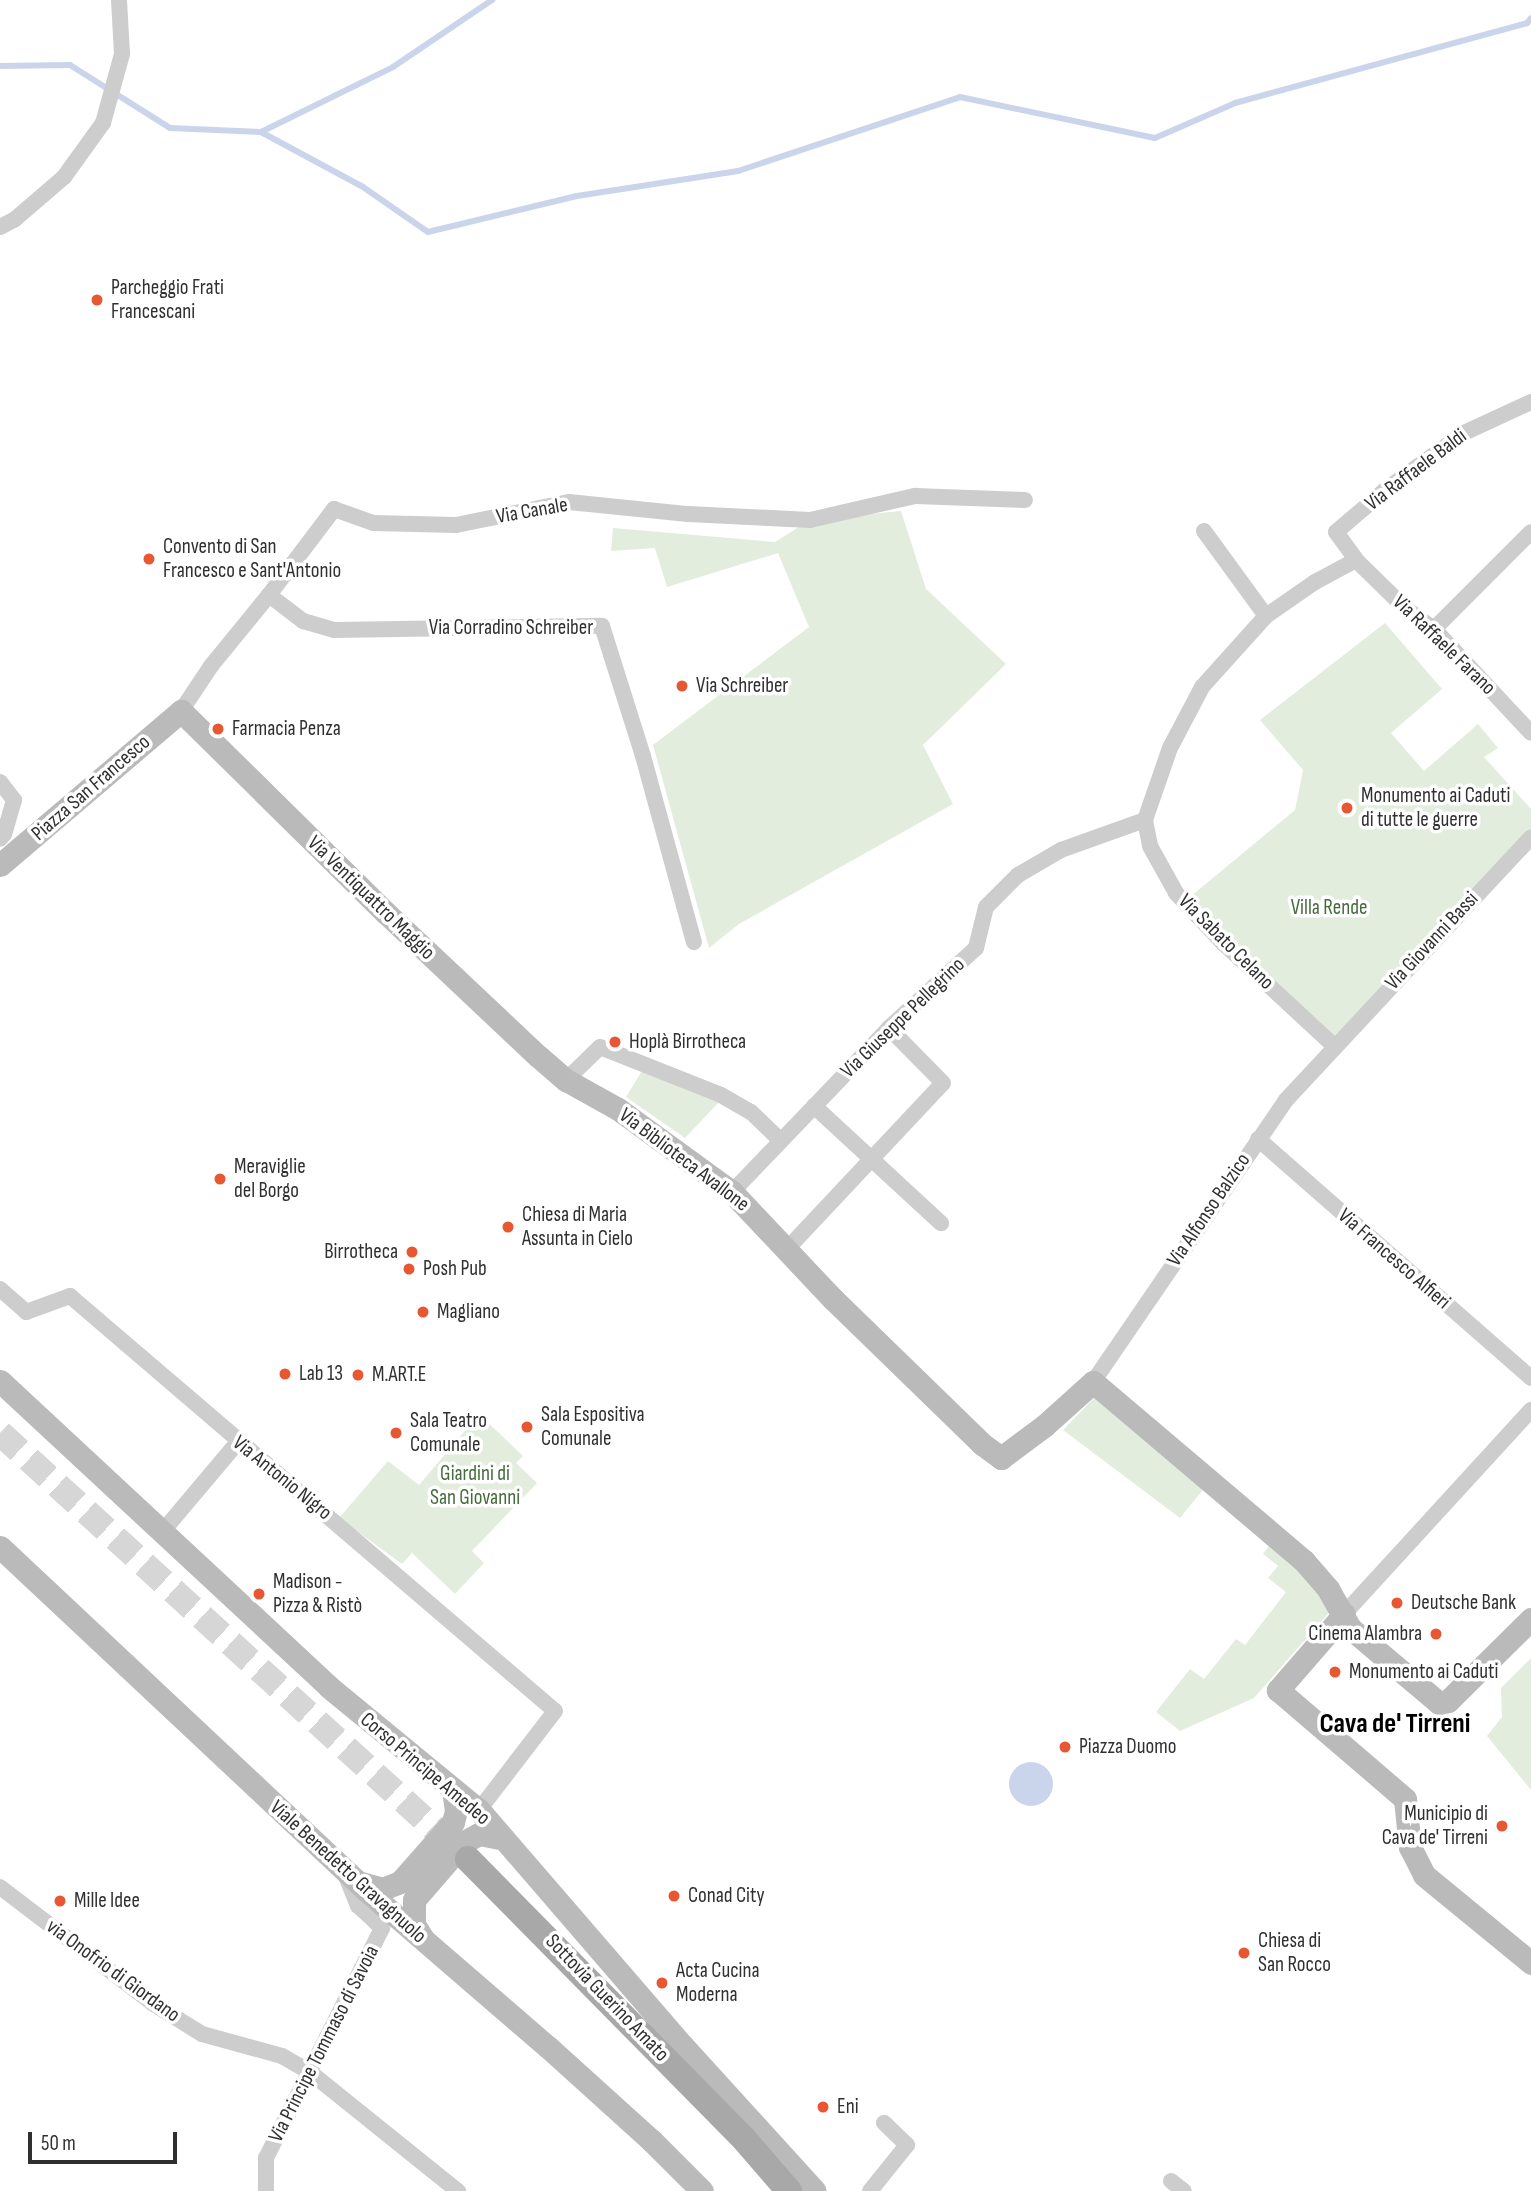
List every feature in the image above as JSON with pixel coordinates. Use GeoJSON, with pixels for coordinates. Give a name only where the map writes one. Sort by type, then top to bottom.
{"type":"FeatureCollection","features":[{"type":"Feature","properties":{"kind":"main road","name":"Sottovia Guerino Amato"},"geometry":{"type":"LineString","coordinates":[[468,1859],[744,2138],[789,2191]]}},
{"type":"Feature","properties":{"kind":"main road","name":"Sottovia Guerino Amato"},"geometry":{"type":"LineString","coordinates":[[744,2138],[806,2191]]}},
{"type":"Feature","properties":{"kind":"street"},"geometry":{"type":"LineString","coordinates":[[0,227],[14,220],[64,177],[103,123],[121,54],[119,0]]}},
{"type":"Feature","properties":{"kind":"street","name":"Via Raffaele Baldi"},"geometry":{"type":"LineString","coordinates":[[1356,560],[1336,533],[1384,491],[1464,433],[1531,402]]}},
{"type":"Feature","properties":{"kind":"street","name":"Via Canale"},"geometry":{"type":"LineString","coordinates":[[181,710],[211,666],[269,596],[334,509],[373,523],[456,525],[569,502],[688,514],[810,520],[915,496],[1025,500]]}},
{"type":"Feature","properties":{"kind":"street"},"geometry":{"type":"LineString","coordinates":[[1204,531],[1266,616]]}},
{"type":"Feature","properties":{"kind":"street"},"geometry":{"type":"LineString","coordinates":[[1434,629],[1531,532]]}},
{"type":"Feature","properties":{"kind":"street"},"geometry":{"type":"LineString","coordinates":[[1144,820],[1170,748],[1202,687],[1266,616],[1315,582],[1356,560]]}},
{"type":"Feature","properties":{"kind":"street","name":"Via Raffaele Farano"},"geometry":{"type":"LineString","coordinates":[[1356,560],[1405,608],[1434,629],[1531,733]]}},
{"type":"Feature","properties":{"kind":"street","name":"Via Corradino Schreiber"},"geometry":{"type":"LineString","coordinates":[[269,596],[303,621],[334,630],[602,626],[643,756],[694,942]]}},
{"type":"Feature","properties":{"kind":"street","name":"Piazza San Francesco"},"geometry":{"type":"LineString","coordinates":[[0,865],[181,710]]}},
{"type":"Feature","properties":{"kind":"street","name":"Via Ventiquattro Maggio"},"geometry":{"type":"LineString","coordinates":[[181,710],[386,913],[566,1080]]}},
{"type":"Feature","properties":{"kind":"street","name":"Piazza San Francesco"},"geometry":{"type":"LineString","coordinates":[[0,782],[13,800],[4,834],[0,839]]}},
{"type":"Feature","properties":{"kind":"street","name":"Via Giuseppe Pellegrino"},"geometry":{"type":"LineString","coordinates":[[732,1192],[888,1028],[976,948],[986,907],[1018,875],[1061,850],[1144,820]]}},
{"type":"Feature","properties":{"kind":"street","name":"Via Sabato Celano"},"geometry":{"type":"LineString","coordinates":[[1144,820],[1150,846],[1177,894],[1224,944],[1334,1046]]}},
{"type":"Feature","properties":{"kind":"street","name":"Via Giovanni Bassi"},"geometry":{"type":"LineString","coordinates":[[1334,1046],[1531,837]]}},
{"type":"Feature","properties":{"kind":"street"},"geometry":{"type":"LineString","coordinates":[[788,1248],[943,1083],[888,1028]]}},
{"type":"Feature","properties":{"kind":"street","name":"Via Alfonso Balzico"},"geometry":{"type":"LineString","coordinates":[[1001,1458],[1044,1426],[1093,1382],[1258,1139],[1286,1100],[1334,1046]]}},
{"type":"Feature","properties":{"kind":"street"},"geometry":{"type":"LineString","coordinates":[[566,1080],[600,1047],[720,1095],[751,1112],[780,1140]]}},
{"type":"Feature","properties":{"kind":"street","name":"Via Biblioteca Avallone"},"geometry":{"type":"LineString","coordinates":[[566,1080],[618,1109],[732,1192],[788,1248],[833,1299],[982,1444],[1001,1458]]}},
{"type":"Feature","properties":{"kind":"street"},"geometry":{"type":"LineString","coordinates":[[814,1105],[941,1223]]}},
{"type":"Feature","properties":{"kind":"street","name":"Via Francesco Alfieri"},"geometry":{"type":"LineString","coordinates":[[1258,1139],[1531,1378]]}},
{"type":"Feature","properties":{"kind":"street","name":"Via Antonio Nigro"},"geometry":{"type":"LineString","coordinates":[[0,1289],[26,1312],[70,1297],[555,1711],[479,1810]]}},
{"type":"Feature","properties":{"kind":"street","name":"Corso Principe Amedeo"},"geometry":{"type":"LineString","coordinates":[[0,1381],[329,1686],[479,1810],[682,2045],[815,2191]]}},
{"type":"Feature","properties":{"kind":"street"},"geometry":{"type":"LineString","coordinates":[[1093,1382],[1304,1561],[1328,1589],[1345,1614],[1350,1628],[1433,1701],[1448,1701],[1531,1619]]}},
{"type":"Feature","properties":{"kind":"street"},"geometry":{"type":"LineString","coordinates":[[1531,1410],[1278,1690],[1405,1799],[1410,1847],[1424,1875],[1531,1963]]}},
{"type":"Feature","properties":{"kind":"street"},"geometry":{"type":"LineString","coordinates":[[163,1531],[238,1443]]}},
{"type":"Feature","properties":{"kind":"street","name":"Viale Benedetto Gravagnuolo"},"geometry":{"type":"LineString","coordinates":[[0,1547],[350,1875],[548,2047],[702,2191]]}},
{"type":"Feature","properties":{"kind":"street"},"geometry":{"type":"LineString","coordinates":[[1345,1614],[1359,1618],[1434,1686],[1443,1689],[1451,1685],[1531,1604]]}},
{"type":"Feature","properties":{"kind":"street"},"geometry":{"type":"LineString","coordinates":[[350,1875],[382,1889],[400,1882],[453,1822],[456,1811],[453,1789]]}},
{"type":"Feature","properties":{"kind":"street"},"geometry":{"type":"LineString","coordinates":[[424,1940],[414,1924],[414,1900],[464,1842],[479,1834],[504,1839]]}},
{"type":"Feature","properties":{"kind":"street","name":"Via Principe Tommaso di Savoia"},"geometry":{"type":"LineString","coordinates":[[266,2191],[266,2158],[382,1928],[358,1906],[350,1875]]}},
{"type":"Feature","properties":{"kind":"street","name":"via Onofrio di Giordano"},"geometry":{"type":"LineString","coordinates":[[0,1887],[152,2003],[202,2034],[282,2056],[311,2073],[458,2191]]}},
{"type":"Feature","properties":{"kind":"street"},"geometry":{"type":"LineString","coordinates":[[870,2191],[906,2145],[884,2123]]}},
{"type":"Feature","properties":{"kind":"green space"},"geometry":{"type":"Polygon","coordinates":[[[901,511],[926,589],[1006,664],[923,745],[953,804],[739,924],[709,948],[653,745],[809,627],[778,553],[667,587],[655,548],[611,551],[613,528],[775,542],[810,520],[901,511]]]}},
{"type":"Feature","properties":{"kind":"green space","name":"Villa Rende"},"geometry":{"type":"Polygon","coordinates":[[[1385,623],[1442,689],[1391,733],[1424,771],[1478,724],[1498,748],[1484,757],[1531,809],[1531,837],[1334,1046],[1184,902],[1295,810],[1303,770],[1260,720],[1385,623]]]}},
{"type":"Feature","properties":{"kind":"green space"},"geometry":{"type":"Polygon","coordinates":[[[643,1069],[720,1101],[685,1138],[626,1097],[643,1069]]]}},
{"type":"Feature","properties":{"kind":"green space"},"geometry":{"type":"Polygon","coordinates":[[[1097,1395],[1206,1486],[1180,1518],[1063,1430],[1097,1395]]]}},
{"type":"Feature","properties":{"kind":"green space","name":"Giardini di San Giovanni"},"geometry":{"type":"Polygon","coordinates":[[[479,1414],[523,1456],[516,1463],[537,1483],[472,1551],[484,1563],[455,1594],[412,1553],[402,1564],[339,1518],[388,1461],[419,1485],[479,1414]]]}},
{"type":"Feature","properties":{"kind":"green space"},"geometry":{"type":"Polygon","coordinates":[[[1272,1542],[1332,1609],[1254,1698],[1180,1731],[1156,1712],[1190,1669],[1204,1679],[1236,1639],[1245,1645],[1286,1592],[1268,1578],[1278,1566],[1263,1554],[1272,1542]]]}},
{"type":"Feature","properties":{"kind":"green space"},"geometry":{"type":"Polygon","coordinates":[[[1531,1658],[1531,1790],[1487,1736],[1502,1717],[1501,1688],[1531,1658]]]}},
{"type":"Feature","properties":{"kind":"water"},"geometry":{"type":"Polygon","coordinates":[[[1031,1762],[1046,1769],[1053,1784],[1046,1799],[1031,1806],[1016,1799],[1009,1784],[1016,1769],[1031,1762]]]}},
{"type":"Feature","properties":{"kind":"waterway"},"geometry":{"type":"LineString","coordinates":[[0,66],[70,65],[170,128],[261,132],[393,67],[492,0]]}},
{"type":"Feature","properties":{"kind":"waterway"},"geometry":{"type":"LineString","coordinates":[[261,132],[363,187],[428,232],[577,196],[738,171],[960,97],[1155,138],[1235,103],[1527,23],[1531,18]]}},
{"type":"Feature","properties":{"kind":"tunnel"},"geometry":{"type":"LineString","coordinates":[[0,1433],[459,1851]]}},
{"type":"Feature","properties":{"kind":"place","name":"Parcheggio Frati Francescani"},"geometry":{"type":"Point","coordinates":[97,300]}},
{"type":"Feature","properties":{"kind":"place","name":"Convento di San Francesco e Sant'Antonio"},"geometry":{"type":"Point","coordinates":[149,559]}},
{"type":"Feature","properties":{"kind":"place","name":"Via Schreiber"},"geometry":{"type":"Point","coordinates":[682,686]}},
{"type":"Feature","properties":{"kind":"place","name":"Farmacia Penza"},"geometry":{"type":"Point","coordinates":[218,729]}},
{"type":"Feature","properties":{"kind":"place","name":"Monumento ai Caduti di tutte le guerre"},"geometry":{"type":"Point","coordinates":[1347,808]}},
{"type":"Feature","properties":{"kind":"place","name":"Hoplà Birrotheca"},"geometry":{"type":"Point","coordinates":[615,1042]}},
{"type":"Feature","properties":{"kind":"place","name":"Meraviglie del Borgo"},"geometry":{"type":"Point","coordinates":[220,1179]}},
{"type":"Feature","properties":{"kind":"place","name":"Chiesa di Maria Assunta in Cielo"},"geometry":{"type":"Point","coordinates":[508,1227]}},
{"type":"Feature","properties":{"kind":"place","name":"Birrotheca"},"geometry":{"type":"Point","coordinates":[412,1252]}},
{"type":"Feature","properties":{"kind":"place","name":"Posh Pub"},"geometry":{"type":"Point","coordinates":[409,1269]}},
{"type":"Feature","properties":{"kind":"place","name":"Magliano"},"geometry":{"type":"Point","coordinates":[423,1312]}},
{"type":"Feature","properties":{"kind":"place","name":"Lab 13"},"geometry":{"type":"Point","coordinates":[285,1374]}},
{"type":"Feature","properties":{"kind":"place","name":"M.ART.E"},"geometry":{"type":"Point","coordinates":[358,1375]}},
{"type":"Feature","properties":{"kind":"place","name":"Sala Espositiva Comunale"},"geometry":{"type":"Point","coordinates":[527,1427]}},
{"type":"Feature","properties":{"kind":"place","name":"Sala Teatro Comunale"},"geometry":{"type":"Point","coordinates":[396,1433]}},
{"type":"Feature","properties":{"kind":"place","name":"Madison - Pizza & Ristò"},"geometry":{"type":"Point","coordinates":[259,1594]}},
{"type":"Feature","properties":{"kind":"place","name":"Deutsche Bank"},"geometry":{"type":"Point","coordinates":[1397,1603]}},
{"type":"Feature","properties":{"kind":"place","name":"Cinema Alambra"},"geometry":{"type":"Point","coordinates":[1436,1634]}},
{"type":"Feature","properties":{"kind":"place","name":"Monumento ai Caduti"},"geometry":{"type":"Point","coordinates":[1335,1672]}},
{"type":"Feature","properties":{"kind":"place","name":"Piazza Duomo"},"geometry":{"type":"Point","coordinates":[1065,1747]}},
{"type":"Feature","properties":{"kind":"place","name":"Municipio di Cava de' Tirreni"},"geometry":{"type":"Point","coordinates":[1502,1826]}},
{"type":"Feature","properties":{"kind":"place","name":"Conad City"},"geometry":{"type":"Point","coordinates":[674,1896]}},
{"type":"Feature","properties":{"kind":"place","name":"Mille Idee"},"geometry":{"type":"Point","coordinates":[60,1901]}},
{"type":"Feature","properties":{"kind":"place","name":"Chiesa di San Rocco"},"geometry":{"type":"Point","coordinates":[1244,1953]}},
{"type":"Feature","properties":{"kind":"place","name":"Acta Cucina Moderna"},"geometry":{"type":"Point","coordinates":[662,1983]}},
{"type":"Feature","properties":{"kind":"place","name":"Eni"},"geometry":{"type":"Point","coordinates":[823,2107]}},
{"type":"Feature","properties":{"kind":"district","name":"Cava de' Tirreni"},"geometry":{"type":"Point","coordinates":[1395,1724]}}]}
